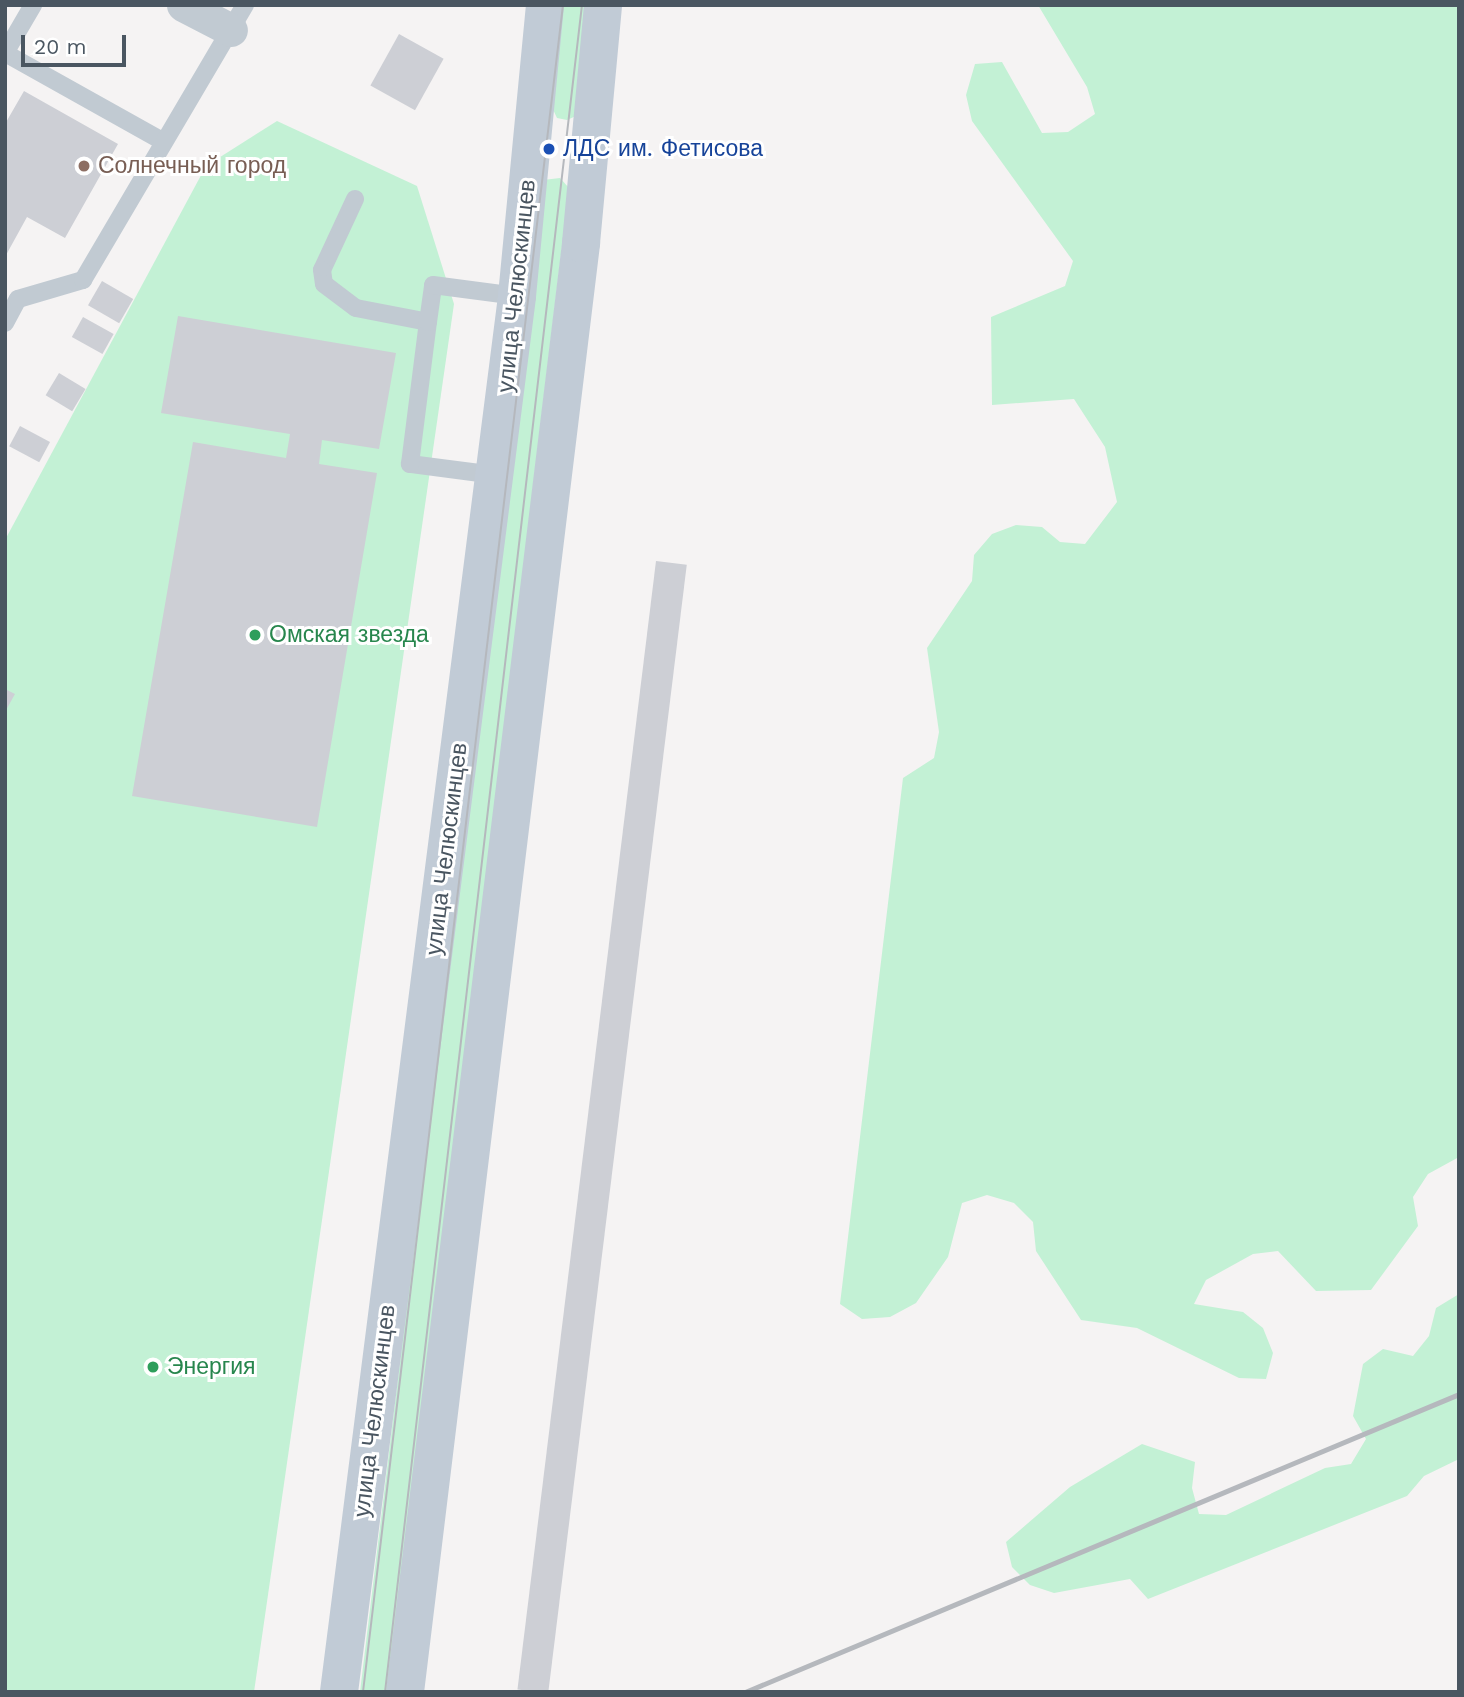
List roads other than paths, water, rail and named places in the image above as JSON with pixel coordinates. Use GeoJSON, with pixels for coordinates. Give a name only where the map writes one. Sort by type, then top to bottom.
{"type":"FeatureCollection","features":[{"type":"Feature","properties":{"kind":"main road","name":"улица Челюскинцев"},"geometry":{"type":"LineString","coordinates":[[339,1692],[517,296],[545,5]]}},
{"type":"Feature","properties":{"kind":"main road"},"geometry":{"type":"LineString","coordinates":[[405,1692],[580,256],[603,5]]}},
{"type":"Feature","properties":{"kind":"street"},"geometry":{"type":"LineString","coordinates":[[183,5],[238,18]]}},
{"type":"Feature","properties":{"kind":"lane"},"geometry":{"type":"LineString","coordinates":[[33,5],[5,53],[163,142]]}},
{"type":"Feature","properties":{"kind":"lane"},"geometry":{"type":"LineString","coordinates":[[5,323],[18,299],[83,280],[238,18]]}},
{"type":"Feature","properties":{"kind":"lane"},"geometry":{"type":"LineString","coordinates":[[355,199],[322,270],[324,284],[356,307],[428,321]]}},
{"type":"Feature","properties":{"kind":"lane"},"geometry":{"type":"LineString","coordinates":[[495,475],[410,464],[433,285],[517,296]]}},
{"type":"Feature","properties":{"kind":"tram line"},"geometry":{"type":"LineString","coordinates":[[363,1692],[563,5]]}},
{"type":"Feature","properties":{"kind":"tram line"},"geometry":{"type":"LineString","coordinates":[[385,1692],[582,5]]}},
{"type":"Feature","properties":{"kind":"railway"},"geometry":{"type":"LineString","coordinates":[[745,1692],[1459,1394]]}},
{"type":"Feature","properties":{"kind":"place","name":"ЛДС им. Фетисова"},"geometry":{"type":"Point","coordinates":[549,149]}},
{"type":"Feature","properties":{"kind":"place","name":"Солнечный город"},"geometry":{"type":"Point","coordinates":[84,166]}},
{"type":"Feature","properties":{"kind":"place","name":"Омская звезда"},"geometry":{"type":"Point","coordinates":[255,635]}},
{"type":"Feature","properties":{"kind":"place","name":"Энергия"},"geometry":{"type":"Point","coordinates":[153,1367]}}]}
